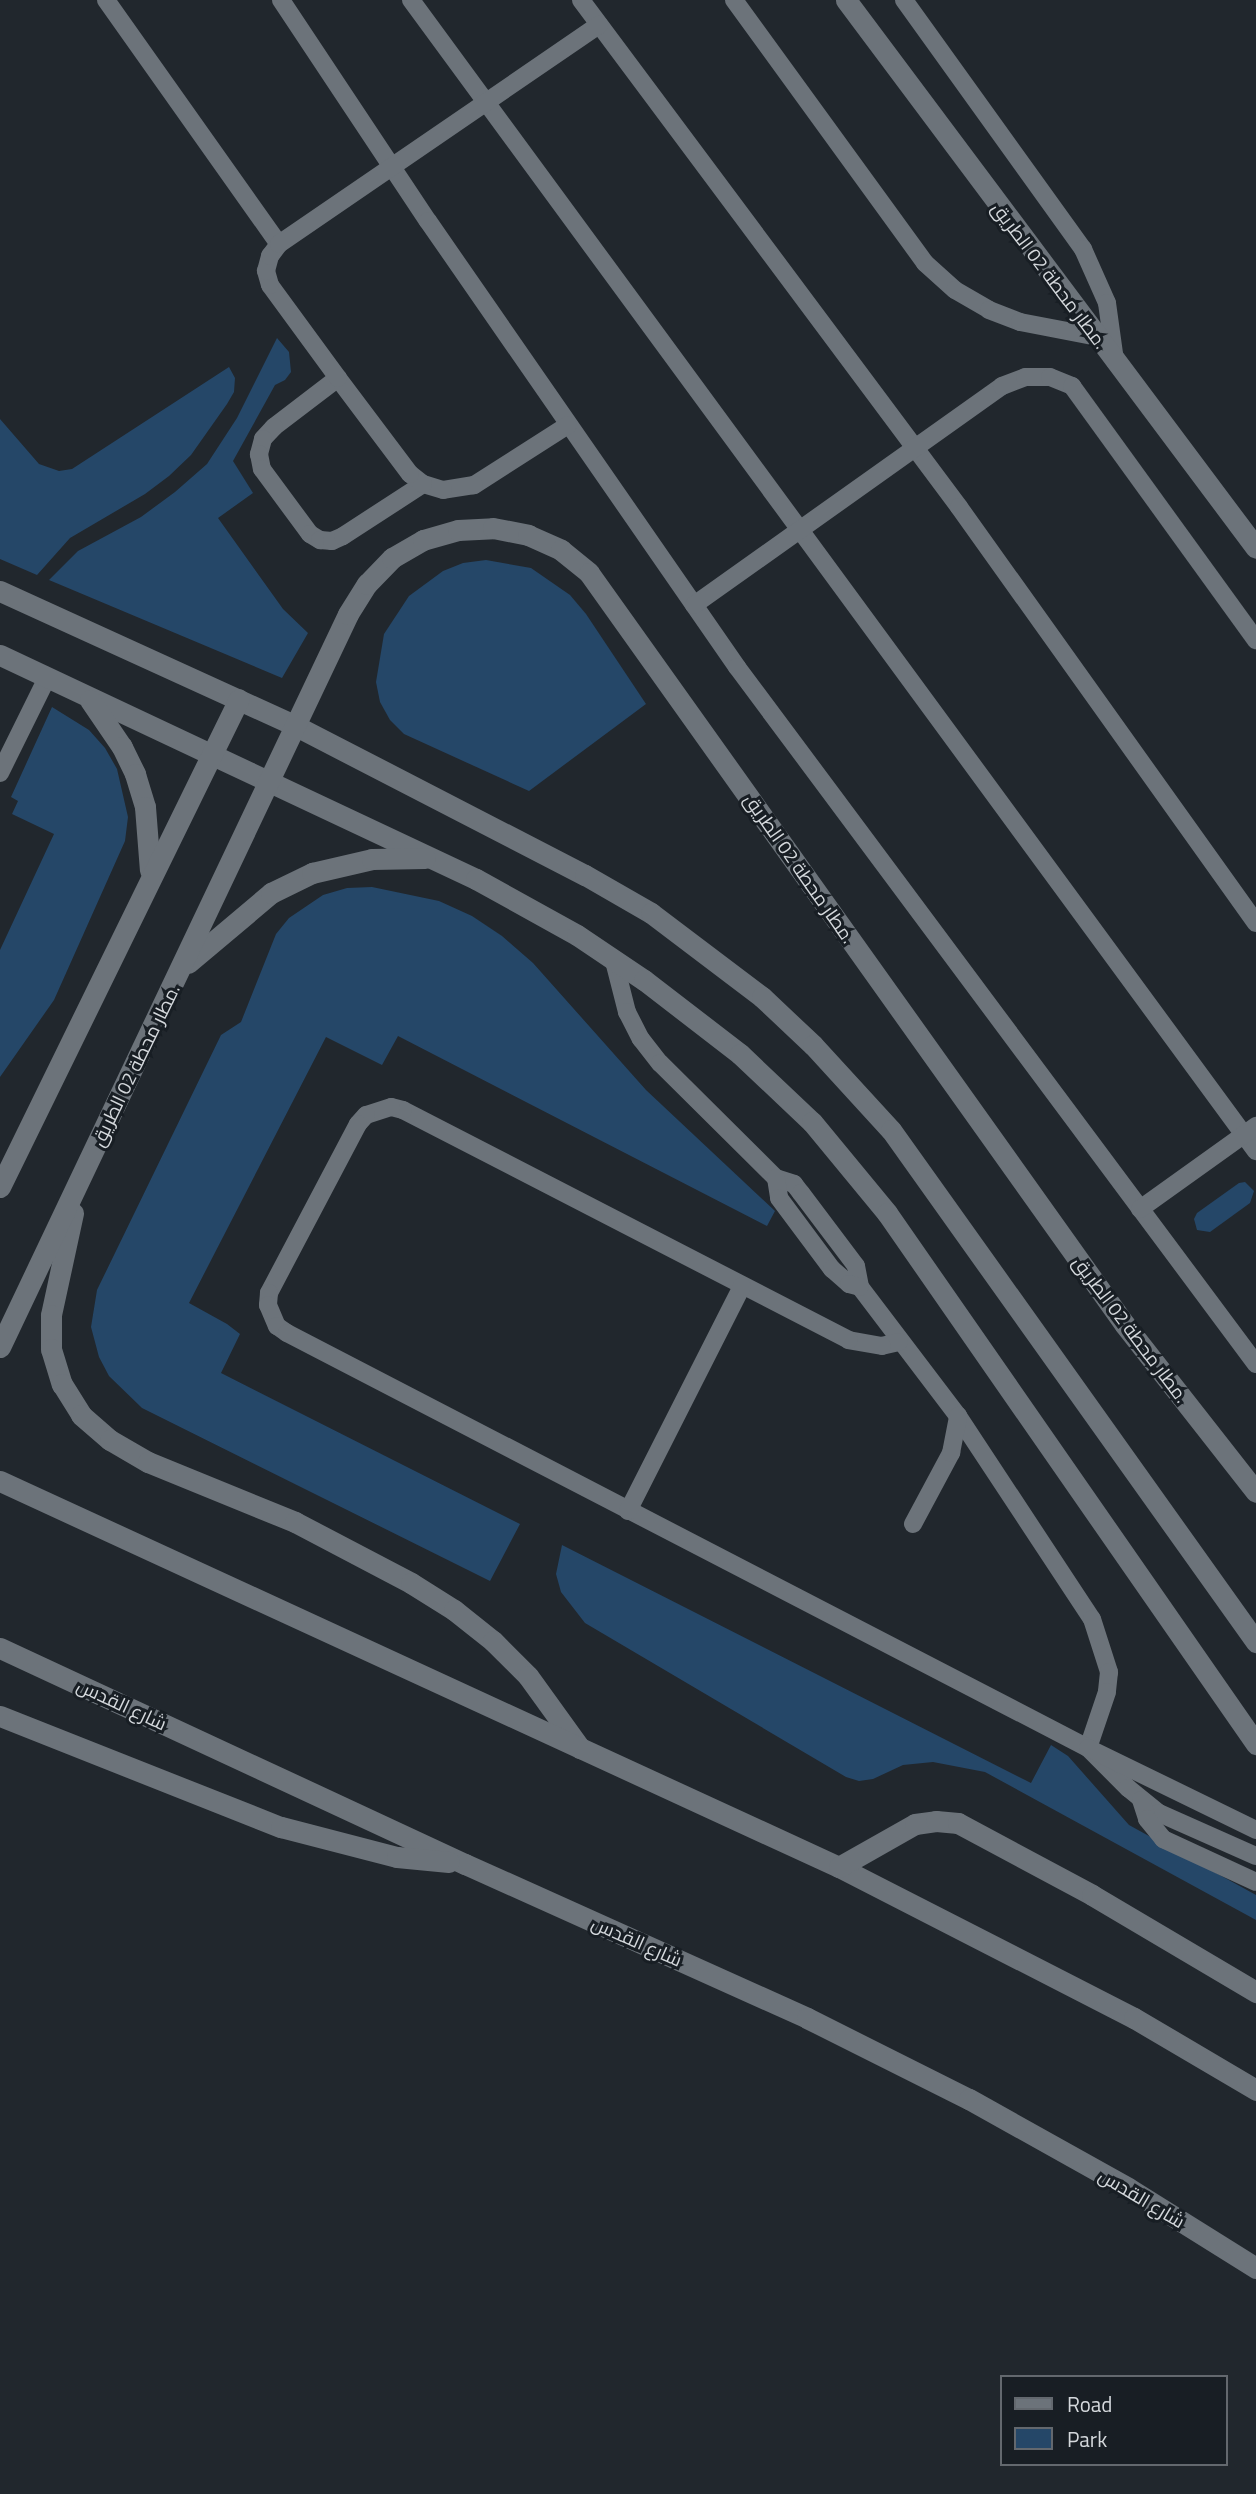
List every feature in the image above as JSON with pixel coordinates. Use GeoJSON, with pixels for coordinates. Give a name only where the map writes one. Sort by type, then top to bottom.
{"type":"FeatureCollection","features":[{"type":"Feature","properties":{"kind":"street","name":"مطار محطة 02 الطريق."},"geometry":{"type":"LineString","coordinates":[[846,0],[1256,548]]}},
{"type":"Feature","properties":{"kind":"street","name":"مطار محطة 02 الطريق."},"geometry":{"type":"LineString","coordinates":[[0,1347],[348,614],[367,584],[392,558],[423,540],[446,533],[493,528],[528,535],[561,550],[589,573],[1125,1325],[1256,1492]]}},
{"type":"Feature","properties":{"kind":"street"},"geometry":{"type":"LineString","coordinates":[[0,591],[296,726],[585,875],[651,913],[751,988],[813,1045],[891,1130],[1256,1642]]}},
{"type":"Feature","properties":{"kind":"street"},"geometry":{"type":"LineString","coordinates":[[0,655],[434,858],[527,907],[614,961],[740,1054],[812,1122],[887,1213],[1256,1744]]}},
{"type":"Feature","properties":{"kind":"street"},"geometry":{"type":"LineString","coordinates":[[88,698],[122,747],[135,774],[145,807],[150,841],[150,875]]}},
{"type":"Feature","properties":{"kind":"street"},"geometry":{"type":"LineString","coordinates":[[0,1187],[150,875],[239,699]]}},
{"type":"Feature","properties":{"kind":"street"},"geometry":{"type":"LineString","coordinates":[[181,969],[271,893],[312,873],[372,859],[434,858]]}},
{"type":"Feature","properties":{"kind":"street"},"geometry":{"type":"LineString","coordinates":[[0,1168],[18,1151]]}},
{"type":"Feature","properties":{"kind":"street"},"geometry":{"type":"LineString","coordinates":[[80,1180],[51,1327],[51,1349],[62,1384],[81,1415],[110,1440],[148,1462],[295,1522],[411,1583],[454,1610],[493,1641],[528,1676],[580,1748]]}},
{"type":"Feature","properties":{"kind":"street"},"geometry":{"type":"LineString","coordinates":[[0,1481],[839,1867],[1134,2018],[1256,2090]]}},
{"type":"Feature","properties":{"kind":"street","name":"شارع القدس"},"geometry":{"type":"LineString","coordinates":[[0,1648],[466,1864],[807,2018],[969,2099],[1128,2188],[1256,2268]]}},
{"type":"Feature","properties":{"kind":"street"},"geometry":{"type":"LineString","coordinates":[[0,1716],[281,1827],[397,1857],[466,1864]]}},
{"type":"Feature","properties":{"kind":"street"},"geometry":{"type":"LineString","coordinates":[[839,1867],[915,1824],[936,1821],[958,1823],[1092,1895],[1256,1992]]}},
{"type":"Feature","properties":{"kind":"lane"},"geometry":{"type":"LineString","coordinates":[[106,0],[279,244]]}},
{"type":"Feature","properties":{"kind":"lane"},"geometry":{"type":"LineString","coordinates":[[281,0],[568,425],[694,606],[1256,1364]]}},
{"type":"Feature","properties":{"kind":"lane"},"geometry":{"type":"LineString","coordinates":[[411,0],[1250,1130],[1256,1151]]}},
{"type":"Feature","properties":{"kind":"lane"},"geometry":{"type":"LineString","coordinates":[[580,0],[915,449],[1256,923]]}},
{"type":"Feature","properties":{"kind":"lane"},"geometry":{"type":"LineString","coordinates":[[734,0],[925,263],[955,290],[989,310],[1020,322],[1098,337]]}},
{"type":"Feature","properties":{"kind":"lane"},"geometry":{"type":"LineString","coordinates":[[904,0],[1083,249],[1097,275],[1107,303],[1115,361]]}},
{"type":"Feature","properties":{"kind":"lane"},"geometry":{"type":"LineString","coordinates":[[568,425],[474,485],[443,491],[423,484],[410,474],[338,378],[270,285],[266,271],[270,256],[279,244],[599,25]]}},
{"type":"Feature","properties":{"kind":"lane"},"geometry":{"type":"LineString","coordinates":[[694,606],[1002,386],[1025,377],[1049,377],[1072,386],[1256,640]]}},
{"type":"Feature","properties":{"kind":"lane"},"geometry":{"type":"LineString","coordinates":[[338,378],[274,427],[263,439],[258,454],[262,470],[310,534],[320,540],[332,541],[423,484]]}},
{"type":"Feature","properties":{"kind":"lane"},"geometry":{"type":"LineString","coordinates":[[0,773],[47,678]]}},
{"type":"Feature","properties":{"kind":"lane"},"geometry":{"type":"LineString","coordinates":[[614,961],[627,1012],[641,1039],[660,1063],[776,1178],[779,1198],[832,1269],[849,1284],[860,1287],[958,1416],[1092,1619],[1109,1672],[1107,1692],[1088,1748]]}},
{"type":"Feature","properties":{"kind":"lane"},"geometry":{"type":"LineString","coordinates":[[900,1342],[882,1346],[849,1340],[391,1107],[366,1115],[358,1124],[269,1293],[271,1316],[287,1333],[1088,1748],[1256,1830]]}},
{"type":"Feature","properties":{"kind":"lane"},"geometry":{"type":"LineString","coordinates":[[1140,1209],[1250,1130]]}},
{"type":"Feature","properties":{"kind":"lane"},"geometry":{"type":"LineString","coordinates":[[628,1511],[742,1286]]}},
{"type":"Feature","properties":{"kind":"lane"},"geometry":{"type":"LineString","coordinates":[[913,1524],[951,1453],[958,1416]]}},
{"type":"Feature","properties":{"kind":"lane"},"geometry":{"type":"LineString","coordinates":[[1088,1748],[1141,1800],[1179,1823],[1256,1856]]}},
{"type":"Feature","properties":{"kind":"lane"},"geometry":{"type":"LineString","coordinates":[[1141,1800],[1147,1819],[1163,1839],[1256,1882]]}},
{"type":"Feature","properties":{"kind":"green space"},"geometry":{"type":"Polygon","coordinates":[[[277,338],[289,352],[291,372],[285,380],[275,385],[233,461],[253,493],[218,518],[283,609],[308,633],[282,678],[49,580],[78,551],[141,517],[207,464],[237,418],[277,338]]]}},
{"type":"Feature","properties":{"kind":"green space"},"geometry":{"type":"Polygon","coordinates":[[[229,367],[235,378],[234,392],[191,455],[169,476],[145,494],[70,538],[37,575],[0,559],[0,419],[39,464],[59,471],[72,469],[229,367]]]}},
{"type":"Feature","properties":{"kind":"green space"},"geometry":{"type":"Polygon","coordinates":[[[486,560],[531,568],[570,595],[586,614],[646,704],[529,791],[404,734],[390,720],[380,702],[376,682],[384,634],[409,596],[443,571],[463,563],[486,560]]]}},
{"type":"Feature","properties":{"kind":"green space"},"geometry":{"type":"Polygon","coordinates":[[[52,707],[89,730],[105,748],[117,769],[128,817],[125,841],[54,1000],[0,1077],[0,950],[54,834],[12,814],[18,801],[11,797],[52,707]]]}},
{"type":"Feature","properties":{"kind":"green space"},"geometry":{"type":"Polygon","coordinates":[[[372,887],[439,901],[472,916],[502,936],[533,963],[646,1090],[775,1211],[767,1226],[398,1036],[382,1065],[326,1037],[189,1303],[240,1334],[221,1373],[520,1524],[490,1581],[142,1408],[109,1376],[99,1357],[91,1327],[97,1290],[221,1035],[241,1022],[276,934],[289,918],[323,895],[347,888],[372,887]]]}},
{"type":"Feature","properties":{"kind":"green space"},"geometry":{"type":"Polygon","coordinates":[[[1245,1182],[1254,1191],[1250,1203],[1210,1232],[1197,1230],[1194,1219],[1197,1213],[1239,1183],[1245,1182]]]}},
{"type":"Feature","properties":{"kind":"green space"},"geometry":{"type":"Polygon","coordinates":[[[562,1545],[1031,1783],[1051,1745],[1068,1756],[1129,1825],[1256,1895],[1256,1920],[985,1772],[933,1762],[903,1765],[873,1779],[859,1781],[846,1777],[585,1623],[561,1592],[556,1574],[562,1545]]]}}]}
